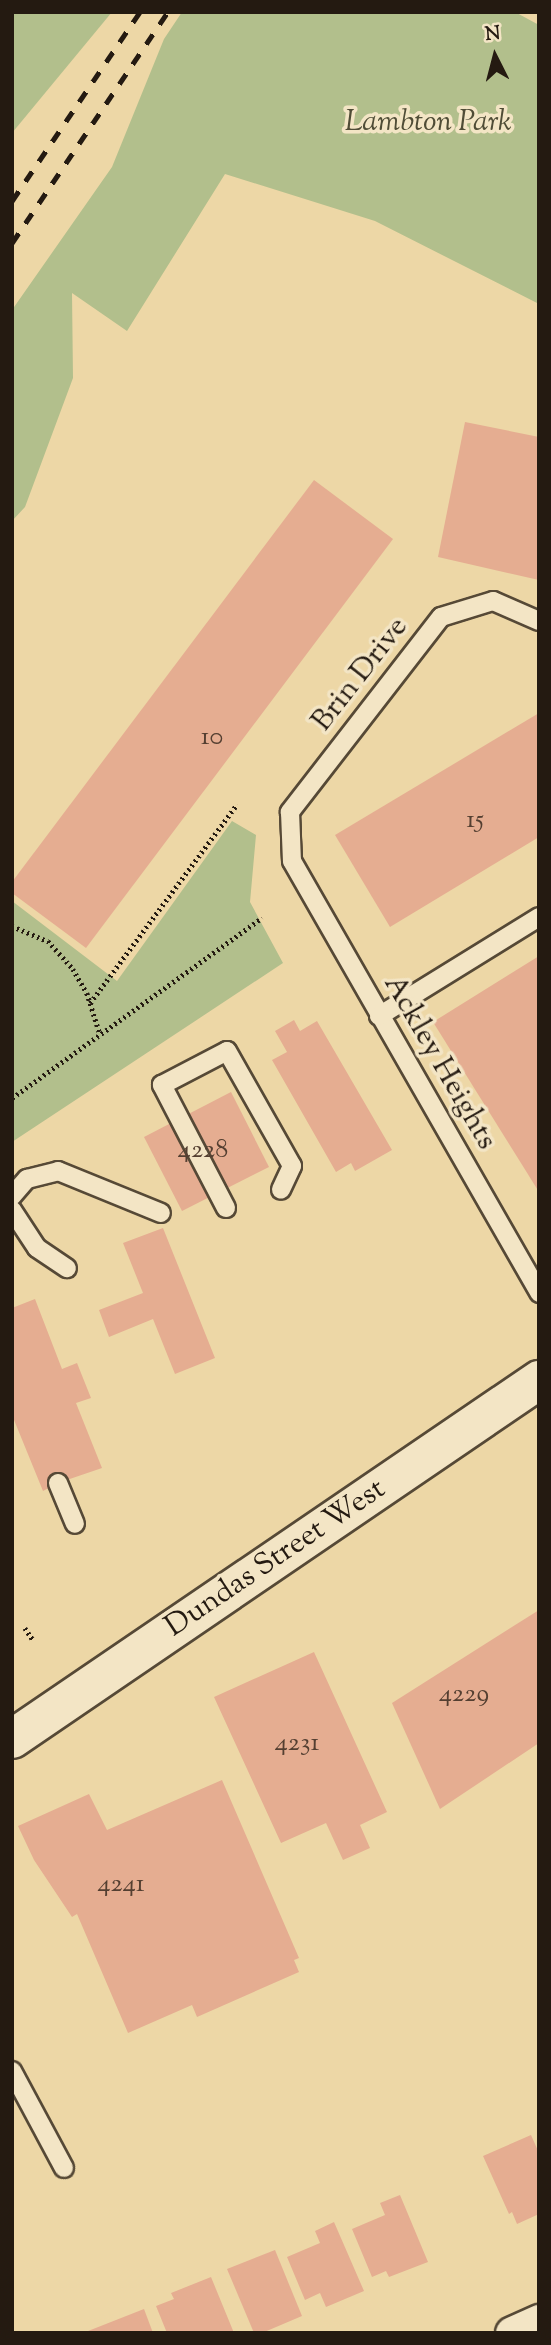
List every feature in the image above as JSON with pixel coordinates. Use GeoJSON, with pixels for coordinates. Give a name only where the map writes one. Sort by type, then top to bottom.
{"type":"FeatureCollection","features":[{"type":"Feature","properties":{"kind":"main road","name":"Dundas Street West"},"geometry":{"type":"LineString","coordinates":[[12,1739],[539,1380]]}},
{"type":"Feature","properties":{"kind":"street"},"geometry":{"type":"LineString","coordinates":[[512,2333],[539,2321]]}},
{"type":"Feature","properties":{"kind":"lane","name":"Brin Drive"},"geometry":{"type":"LineString","coordinates":[[292,861],[290,812],[441,617],[493,601],[539,621]]}},
{"type":"Feature","properties":{"kind":"lane","name":"Ackley Heights"},"geometry":{"type":"LineString","coordinates":[[292,861],[539,1293]]}},
{"type":"Feature","properties":{"kind":"lane"},"geometry":{"type":"LineString","coordinates":[[379,1016],[539,917]]}},
{"type":"Feature","properties":{"kind":"lane"},"geometry":{"type":"LineString","coordinates":[[226,1208],[162,1085],[228,1051],[292,1166],[281,1190]]}},
{"type":"Feature","properties":{"kind":"lane"},"geometry":{"type":"LineString","coordinates":[[12,1196],[27,1178],[58,1171],[161,1213]]}},
{"type":"Feature","properties":{"kind":"lane"},"geometry":{"type":"LineString","coordinates":[[12,1210],[37,1248],[67,1268]]}},
{"type":"Feature","properties":{"kind":"lane"},"geometry":{"type":"LineString","coordinates":[[58,1483],[75,1524]]}},
{"type":"Feature","properties":{"kind":"lane"},"geometry":{"type":"LineString","coordinates":[[12,2071],[64,2168]]}},
{"type":"Feature","properties":{"kind":"path"},"geometry":{"type":"LineString","coordinates":[[90,1003],[237,804]]}},
{"type":"Feature","properties":{"kind":"path"},"geometry":{"type":"LineString","coordinates":[[12,1098],[262,918]]}},
{"type":"Feature","properties":{"kind":"path"},"geometry":{"type":"LineString","coordinates":[[12,926],[48,941],[74,969],[90,1003],[100,1034]]}},
{"type":"Feature","properties":{"kind":"path"},"geometry":{"type":"LineString","coordinates":[[25,1628],[33,1640]]}},
{"type":"Feature","properties":{"kind":"green space"},"geometry":{"type":"Polygon","coordinates":[[[12,12],[112,12],[12,133],[12,12]]]}},
{"type":"Feature","properties":{"kind":"green space","name":"Lambton Park"},"geometry":{"type":"Polygon","coordinates":[[[182,12],[515,12],[539,25],[539,304],[375,221],[225,174],[127,331],[72,293],[73,378],[25,507],[12,521],[12,310],[112,167],[164,39],[182,12]]]}},
{"type":"Feature","properties":{"kind":"green space"},"geometry":{"type":"Polygon","coordinates":[[[232,821],[256,835],[250,902],[283,963],[12,1142],[12,901],[117,981],[232,821]]]}},
{"type":"Feature","properties":{"kind":"building"},"geometry":{"type":"Polygon","coordinates":[[[465,422],[539,437],[539,580],[438,557],[465,422]]]}},
{"type":"Feature","properties":{"kind":"building"},"geometry":{"type":"Polygon","coordinates":[[[314,480],[393,539],[86,948],[12,893],[12,882],[314,480]]]}},
{"type":"Feature","properties":{"kind":"building"},"geometry":{"type":"Polygon","coordinates":[[[539,713],[539,837],[390,927],[335,835],[539,713]]]}},
{"type":"Feature","properties":{"kind":"building"},"geometry":{"type":"Polygon","coordinates":[[[539,956],[539,1192],[433,1022],[539,956]]]}},
{"type":"Feature","properties":{"kind":"building"},"geometry":{"type":"Polygon","coordinates":[[[294,1020],[300,1031],[317,1021],[392,1150],[355,1171],[351,1163],[336,1172],[272,1060],[287,1052],[275,1031],[294,1020]]]}},
{"type":"Feature","properties":{"kind":"building"},"geometry":{"type":"Polygon","coordinates":[[[231,1092],[269,1167],[182,1211],[144,1137],[231,1092]]]}},
{"type":"Feature","properties":{"kind":"building"},"geometry":{"type":"Polygon","coordinates":[[[163,1228],[215,1358],[175,1374],[153,1319],[109,1337],[99,1310],[143,1293],[123,1243],[163,1228]]]}},
{"type":"Feature","properties":{"kind":"building"},"geometry":{"type":"Polygon","coordinates":[[[35,1299],[62,1369],[77,1363],[91,1398],[76,1403],[102,1468],[43,1491],[12,1415],[12,1308],[35,1299]]]}},
{"type":"Feature","properties":{"kind":"building"},"geometry":{"type":"Polygon","coordinates":[[[539,1610],[539,1743],[440,1809],[392,1703],[539,1610]]]}},
{"type":"Feature","properties":{"kind":"building"},"geometry":{"type":"Polygon","coordinates":[[[314,1652],[387,1812],[360,1825],[370,1848],[343,1860],[326,1823],[281,1843],[214,1697],[314,1652]]]}},
{"type":"Feature","properties":{"kind":"building"},"geometry":{"type":"Polygon","coordinates":[[[222,1780],[299,1958],[294,1960],[299,1972],[197,2017],[192,2005],[128,2033],[77,1914],[72,1917],[34,1860],[18,1826],[89,1794],[107,1830],[222,1780]]]}},
{"type":"Feature","properties":{"kind":"building"},"geometry":{"type":"Polygon","coordinates":[[[531,2135],[539,2153],[539,2214],[517,2224],[512,2212],[509,2214],[483,2156],[531,2135]]]}},
{"type":"Feature","properties":{"kind":"building"},"geometry":{"type":"Polygon","coordinates":[[[400,2195],[428,2262],[389,2277],[386,2271],[372,2277],[352,2229],[385,2215],[380,2203],[400,2195]]]}},
{"type":"Feature","properties":{"kind":"building"},"geometry":{"type":"Polygon","coordinates":[[[334,2222],[364,2291],[326,2307],[320,2293],[305,2300],[287,2257],[320,2243],[315,2231],[334,2222]]]}},
{"type":"Feature","properties":{"kind":"building"},"geometry":{"type":"Polygon","coordinates":[[[275,2250],[302,2316],[262,2333],[254,2333],[227,2269],[275,2250]]]}},
{"type":"Feature","properties":{"kind":"building"},"geometry":{"type":"Polygon","coordinates":[[[211,2277],[234,2333],[167,2333],[156,2306],[174,2299],[171,2293],[211,2277]]]}},
{"type":"Feature","properties":{"kind":"building"},"geometry":{"type":"Polygon","coordinates":[[[144,2309],[153,2333],[83,2333],[144,2309]]]}},
{"type":"Feature","properties":{"kind":"railway"},"geometry":{"type":"LineString","coordinates":[[12,201],[140,12]]}},
{"type":"Feature","properties":{"kind":"railway"},"geometry":{"type":"LineString","coordinates":[[12,243],[168,12]]}}]}
